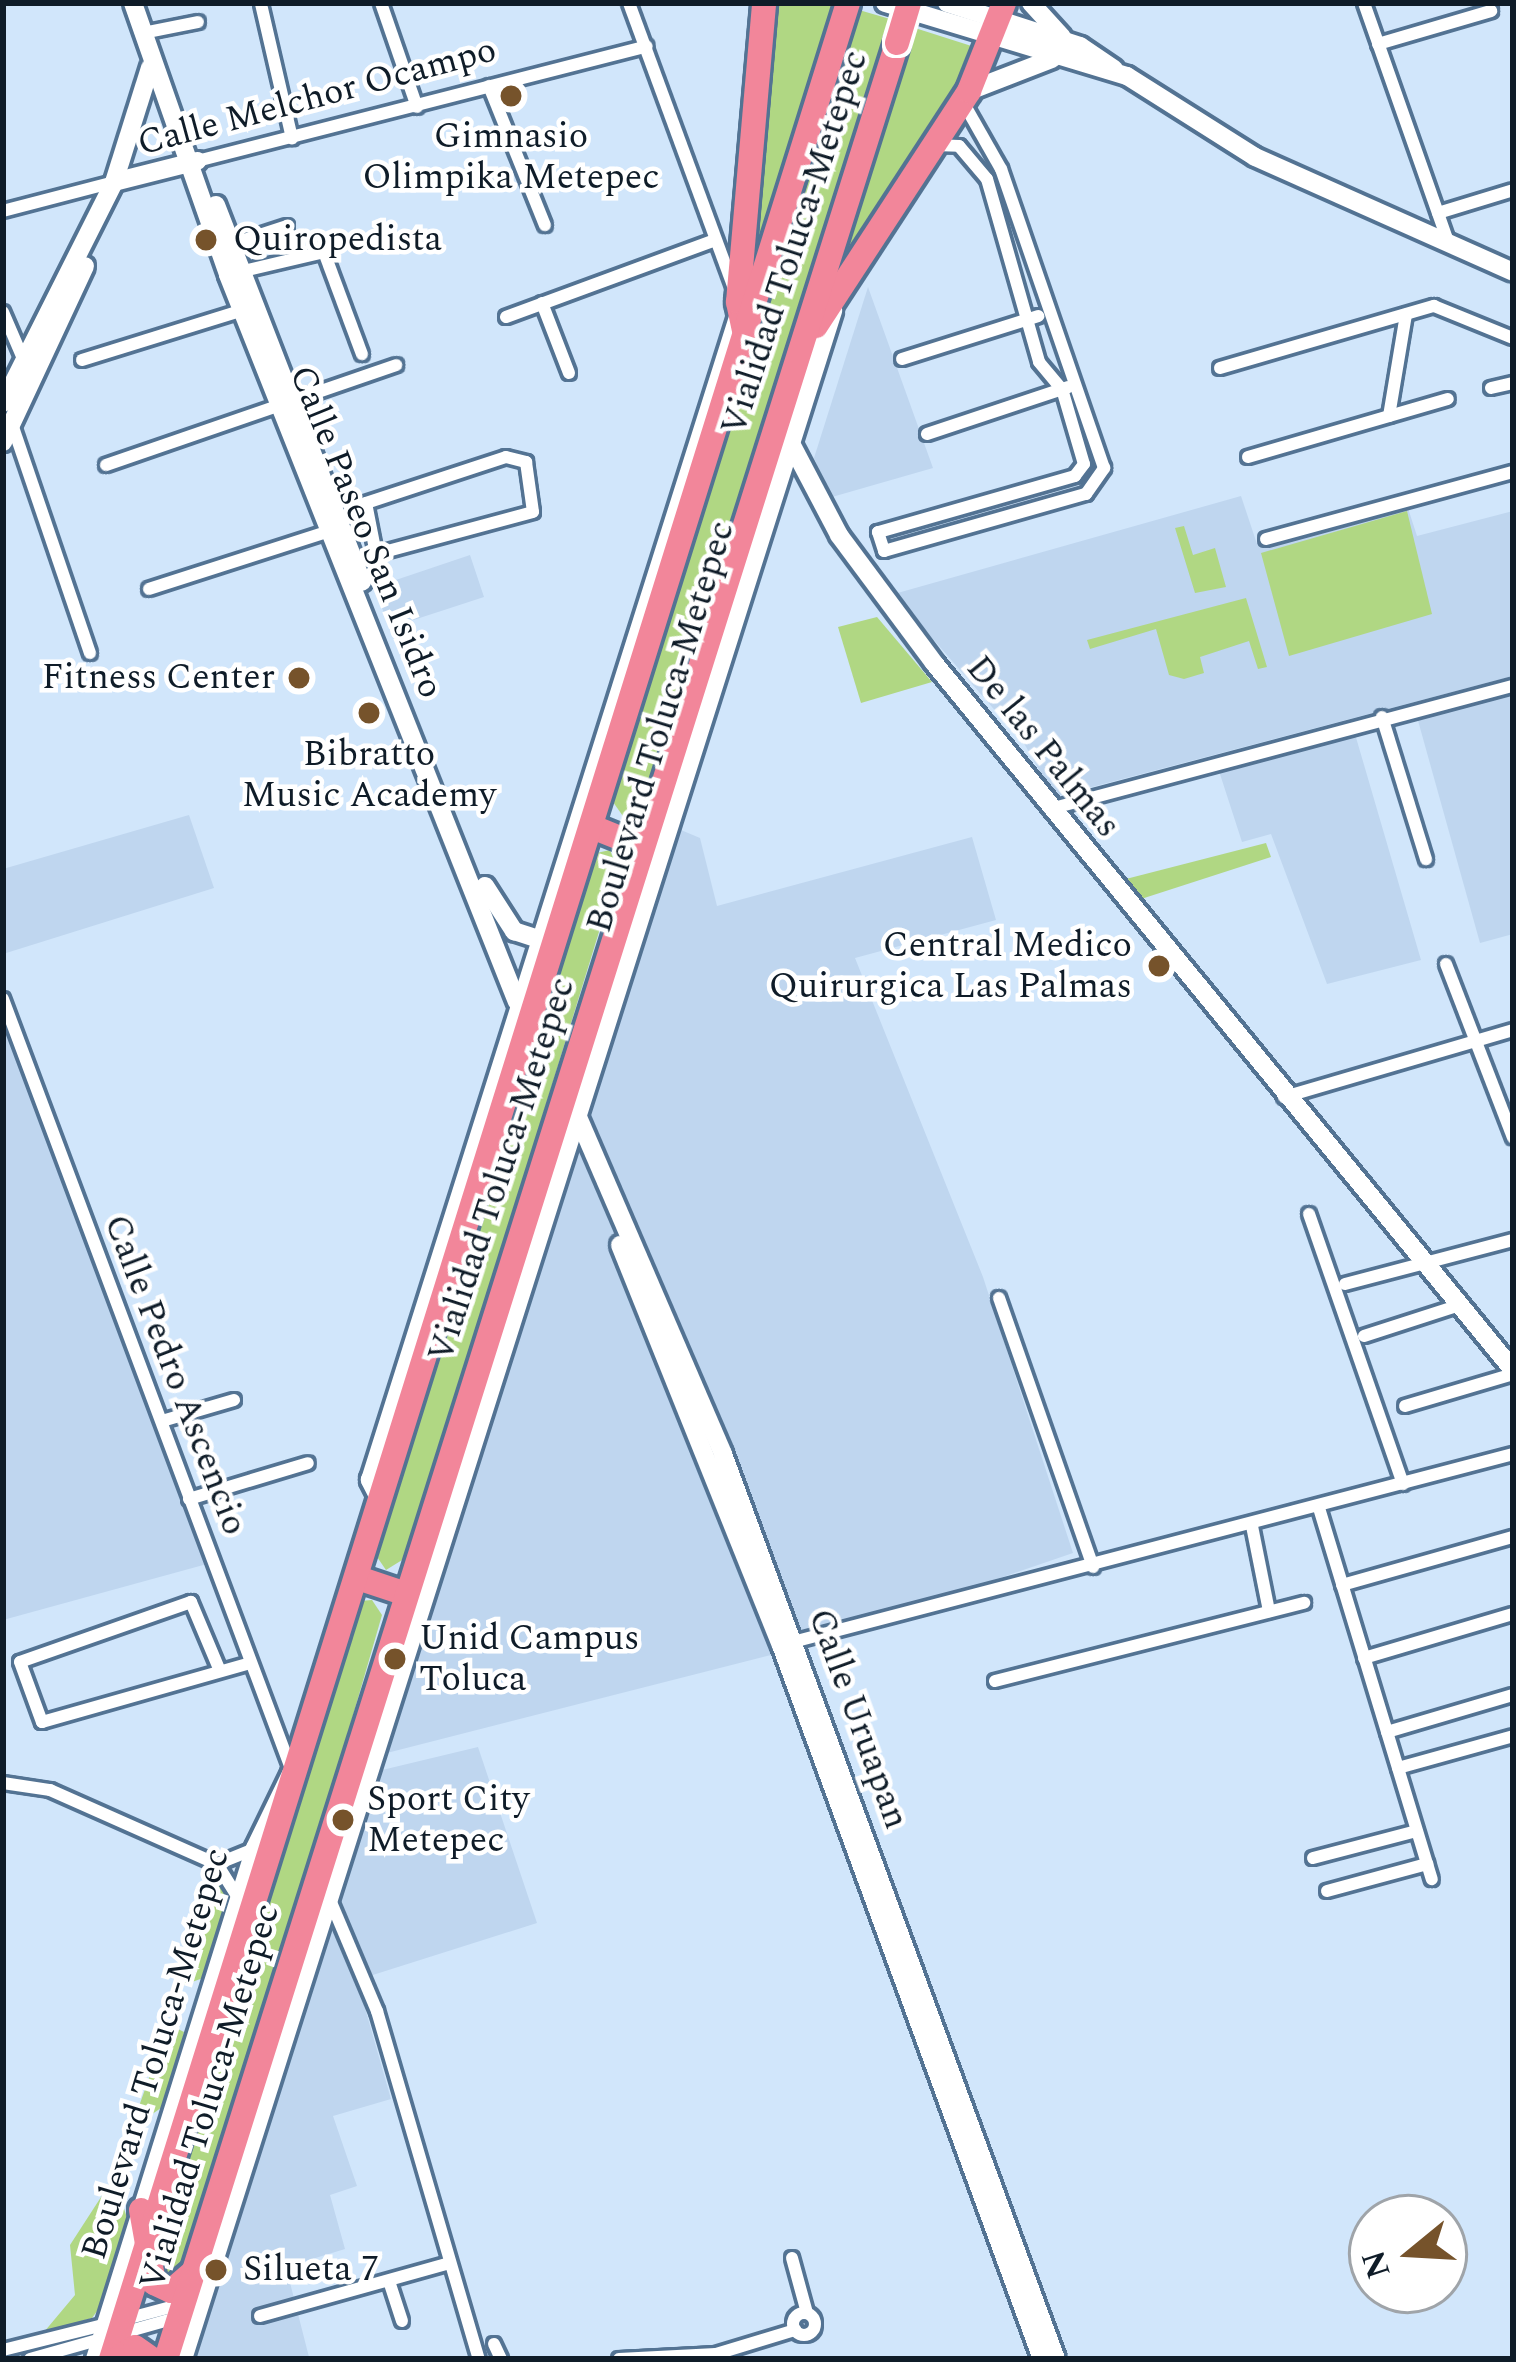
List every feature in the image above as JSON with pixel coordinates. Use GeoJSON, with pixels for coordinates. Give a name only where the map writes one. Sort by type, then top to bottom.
{"type":"FeatureCollection","features":[{"type":"Feature","properties":{"kind":"highway"},"geometry":{"type":"LineString","coordinates":[[746,343],[738,310],[764,3]]}},
{"type":"Feature","properties":{"kind":"highway","name":"Vialidad Toluca-Metepec"},"geometry":{"type":"LineString","coordinates":[[111,2342],[149,2255],[181,2106],[358,1578],[519,1025],[543,954],[563,924],[595,828],[725,376],[746,343],[848,3]]}},
{"type":"Feature","properties":{"kind":"highway","name":"Vialidad Toluca-Metepec"},"geometry":{"type":"LineString","coordinates":[[166,2359],[204,2260],[366,1744],[406,1594],[542,1190],[726,584],[778,444],[798,353],[909,3]]}},
{"type":"Feature","properties":{"kind":"highway"},"geometry":{"type":"LineString","coordinates":[[798,353],[946,145],[1000,20]]}},
{"type":"Feature","properties":{"kind":"highway"},"geometry":{"type":"LineString","coordinates":[[726,584],[746,565]]}},
{"type":"Feature","properties":{"kind":"highway"},"geometry":{"type":"LineString","coordinates":[[595,828],[654,829]]}},
{"type":"Feature","properties":{"kind":"highway"},"geometry":{"type":"LineString","coordinates":[[358,1578],[406,1594]]}},
{"type":"Feature","properties":{"kind":"highway"},"geometry":{"type":"LineString","coordinates":[[141,2210],[161,2290],[204,2260]]}},
{"type":"Feature","properties":{"kind":"highway"},"geometry":{"type":"LineString","coordinates":[[111,2342],[135,2347],[152,2359]]}},
{"type":"Feature","properties":{"kind":"main road","name":"Calle Paseo San Isidro"},"geometry":{"type":"LineString","coordinates":[[133,3],[149,55],[152,90],[232,244],[235,273]]}},
{"type":"Feature","properties":{"kind":"main road"},"geometry":{"type":"LineString","coordinates":[[749,3],[761,38]]}},
{"type":"Feature","properties":{"kind":"main road"},"geometry":{"type":"LineString","coordinates":[[885,3],[1000,20]]}},
{"type":"Feature","properties":{"kind":"main road"},"geometry":{"type":"LineString","coordinates":[[947,3],[1000,20],[1118,73],[1255,157],[1513,272]]}},
{"type":"Feature","properties":{"kind":"main road"},"geometry":{"type":"LineString","coordinates":[[1031,3],[1065,49]]}},
{"type":"Feature","properties":{"kind":"main road"},"geometry":{"type":"LineString","coordinates":[[966,96],[1004,69],[1065,49]]}},
{"type":"Feature","properties":{"kind":"main road"},"geometry":{"type":"LineString","coordinates":[[3,403],[28,368],[119,182],[152,90]]}},
{"type":"Feature","properties":{"kind":"main road","name":"Calle Paseo San Isidro"},"geometry":{"type":"LineString","coordinates":[[193,162],[519,1025]]}},
{"type":"Feature","properties":{"kind":"main road","name":"Calle Melchor Ocampo"},"geometry":{"type":"LineString","coordinates":[[119,182],[193,162]]}},
{"type":"Feature","properties":{"kind":"main road","name":"Boulevard Toluca-Metepec"},"geometry":{"type":"LineString","coordinates":[[366,1744],[542,1190],[565,1142],[654,829],[746,565],[778,444],[842,285]]}},
{"type":"Feature","properties":{"kind":"main road","name":"Boulevard Toluca-Metepec"},"geometry":{"type":"LineString","coordinates":[[519,1025],[725,376],[738,310]]}},
{"type":"Feature","properties":{"kind":"main road"},"geometry":{"type":"LineString","coordinates":[[3,442],[28,368]]}},
{"type":"Feature","properties":{"kind":"main road","name":"De las Palmas"},"geometry":{"type":"LineString","coordinates":[[778,444],[857,562],[1050,809],[1513,1372]]}},
{"type":"Feature","properties":{"kind":"main road","name":"Calle Paseo San Isidro"},"geometry":{"type":"LineString","coordinates":[[337,535],[486,889],[514,931],[543,954]]}},
{"type":"Feature","properties":{"kind":"main road","name":"Calle Uruapan"},"geometry":{"type":"LineString","coordinates":[[575,1110],[788,1643],[1042,2359]]}},
{"type":"Feature","properties":{"kind":"main road","name":"Calle Uruapan"},"geometry":{"type":"LineString","coordinates":[[565,1142],[586,1162],[788,1643]]}},
{"type":"Feature","properties":{"kind":"main road","name":"Boulevard Toluca-Metepec"},"geometry":{"type":"LineString","coordinates":[[111,2342],[141,2210],[181,2106],[238,1900],[255,1848],[291,1773]]}},
{"type":"Feature","properties":{"kind":"main road","name":"Calle Uruapan"},"geometry":{"type":"LineString","coordinates":[[888,1921],[1056,2359]]}},
{"type":"Feature","properties":{"kind":"main road"},"geometry":{"type":"LineString","coordinates":[[183,2359],[204,2260]]}},
{"type":"Feature","properties":{"kind":"street"},"geometry":{"type":"LineString","coordinates":[[381,3],[417,106]]}},
{"type":"Feature","properties":{"kind":"street"},"geometry":{"type":"LineString","coordinates":[[629,3],[738,310]]}},
{"type":"Feature","properties":{"kind":"street"},"geometry":{"type":"LineString","coordinates":[[1364,3],[1449,245]]}},
{"type":"Feature","properties":{"kind":"street"},"geometry":{"type":"LineString","coordinates":[[261,4],[292,138]]}},
{"type":"Feature","properties":{"kind":"street"},"geometry":{"type":"LineString","coordinates":[[1378,44],[1491,11]]}},
{"type":"Feature","properties":{"kind":"street"},"geometry":{"type":"LineString","coordinates":[[143,34],[198,22]]}},
{"type":"Feature","properties":{"kind":"street","name":"Calle Melchor Ocampo"},"geometry":{"type":"LineString","coordinates":[[193,162],[647,46]]}},
{"type":"Feature","properties":{"kind":"street"},"geometry":{"type":"LineString","coordinates":[[490,86],[545,225]]}},
{"type":"Feature","properties":{"kind":"street"},"geometry":{"type":"LineString","coordinates":[[966,96],[971,130],[990,150],[1052,311],[1069,386],[1083,468],[1012,495],[878,532],[875,543],[884,551],[1018,514],[1101,480],[1069,386],[1039,362],[1034,318],[979,165],[946,145],[971,130]]}},
{"type":"Feature","properties":{"kind":"street"},"geometry":{"type":"LineString","coordinates":[[979,165],[990,150]]}},
{"type":"Feature","properties":{"kind":"street","name":"Calle Melchor Ocampo"},"geometry":{"type":"LineString","coordinates":[[3,211],[119,182]]}},
{"type":"Feature","properties":{"kind":"street"},"geometry":{"type":"LineString","coordinates":[[1438,213],[1513,190]]}},
{"type":"Feature","properties":{"kind":"street"},"geometry":{"type":"LineString","coordinates":[[232,244],[287,226]]}},
{"type":"Feature","properties":{"kind":"street"},"geometry":{"type":"LineString","coordinates":[[506,317],[715,240]]}},
{"type":"Feature","properties":{"kind":"street"},"geometry":{"type":"LineString","coordinates":[[235,273],[324,252],[362,354]]}},
{"type":"Feature","properties":{"kind":"street"},"geometry":{"type":"LineString","coordinates":[[542,304],[569,374]]}},
{"type":"Feature","properties":{"kind":"street"},"geometry":{"type":"LineString","coordinates":[[1220,368],[1439,306],[1513,338]]}},
{"type":"Feature","properties":{"kind":"street"},"geometry":{"type":"LineString","coordinates":[[82,360],[249,309]]}},
{"type":"Feature","properties":{"kind":"street"},"geometry":{"type":"LineString","coordinates":[[902,358],[1052,311]]}},
{"type":"Feature","properties":{"kind":"street"},"geometry":{"type":"LineString","coordinates":[[3,313],[28,368]]}},
{"type":"Feature","properties":{"kind":"street"},"geometry":{"type":"LineString","coordinates":[[1389,416],[1406,314]]}},
{"type":"Feature","properties":{"kind":"street"},"geometry":{"type":"LineString","coordinates":[[106,466],[396,365]]}},
{"type":"Feature","properties":{"kind":"street"},"geometry":{"type":"LineString","coordinates":[[1492,388],[1513,383]]}},
{"type":"Feature","properties":{"kind":"street"},"geometry":{"type":"LineString","coordinates":[[927,434],[1069,386]]}},
{"type":"Feature","properties":{"kind":"street"},"geometry":{"type":"LineString","coordinates":[[1248,458],[1448,399]]}},
{"type":"Feature","properties":{"kind":"street"},"geometry":{"type":"LineString","coordinates":[[12,424],[90,652]]}},
{"type":"Feature","properties":{"kind":"street"},"geometry":{"type":"LineString","coordinates":[[516,456],[539,502],[387,558],[366,529],[371,501],[516,456]]}},
{"type":"Feature","properties":{"kind":"street"},"geometry":{"type":"LineString","coordinates":[[1266,539],[1513,472]]}},
{"type":"Feature","properties":{"kind":"street"},"geometry":{"type":"LineString","coordinates":[[1012,495],[1018,514]]}},
{"type":"Feature","properties":{"kind":"street"},"geometry":{"type":"LineString","coordinates":[[969,507],[974,525]]}},
{"type":"Feature","properties":{"kind":"street"},"geometry":{"type":"LineString","coordinates":[[149,589],[366,529]]}},
{"type":"Feature","properties":{"kind":"street"},"geometry":{"type":"LineString","coordinates":[[1050,809],[1382,717],[1513,686]]}},
{"type":"Feature","properties":{"kind":"street"},"geometry":{"type":"LineString","coordinates":[[1382,717],[1426,860]]}},
{"type":"Feature","properties":{"kind":"street"},"geometry":{"type":"LineString","coordinates":[[1446,964],[1513,1138]]}},
{"type":"Feature","properties":{"kind":"street","name":"Calle Pedro Ascencio"},"geometry":{"type":"LineString","coordinates":[[3,999],[291,1773]]}},
{"type":"Feature","properties":{"kind":"street"},"geometry":{"type":"LineString","coordinates":[[1284,1097],[1513,1030]]}},
{"type":"Feature","properties":{"kind":"street"},"geometry":{"type":"LineString","coordinates":[[1309,1214],[1402,1484]]}},
{"type":"Feature","properties":{"kind":"street"},"geometry":{"type":"LineString","coordinates":[[1345,1284],[1513,1240]]}},
{"type":"Feature","properties":{"kind":"street"},"geometry":{"type":"LineString","coordinates":[[999,1298],[1093,1567]]}},
{"type":"Feature","properties":{"kind":"street"},"geometry":{"type":"LineString","coordinates":[[1364,1336],[1457,1306]]}},
{"type":"Feature","properties":{"kind":"street"},"geometry":{"type":"LineString","coordinates":[[1405,1406],[1513,1372]]}},
{"type":"Feature","properties":{"kind":"street"},"geometry":{"type":"LineString","coordinates":[[162,1420],[235,1400]]}},
{"type":"Feature","properties":{"kind":"street"},"geometry":{"type":"LineString","coordinates":[[788,1643],[1252,1526],[1513,1454]]}},
{"type":"Feature","properties":{"kind":"street"},"geometry":{"type":"LineString","coordinates":[[189,1499],[308,1463]]}},
{"type":"Feature","properties":{"kind":"street"},"geometry":{"type":"LineString","coordinates":[[1318,1508],[1432,1879]]}},
{"type":"Feature","properties":{"kind":"street"},"geometry":{"type":"LineString","coordinates":[[1252,1526],[1269,1612]]}},
{"type":"Feature","properties":{"kind":"street"},"geometry":{"type":"LineString","coordinates":[[1342,1585],[1513,1537]]}},
{"type":"Feature","properties":{"kind":"street"},"geometry":{"type":"LineString","coordinates":[[218,1667],[191,1602],[20,1662],[42,1722],[248,1658]]}},
{"type":"Feature","properties":{"kind":"street"},"geometry":{"type":"LineString","coordinates":[[995,1681],[1304,1603]]}},
{"type":"Feature","properties":{"kind":"street"},"geometry":{"type":"LineString","coordinates":[[1364,1658],[1513,1614]]}},
{"type":"Feature","properties":{"kind":"street"},"geometry":{"type":"LineString","coordinates":[[1387,1732],[1513,1695]]}},
{"type":"Feature","properties":{"kind":"street"},"geometry":{"type":"LineString","coordinates":[[1398,1768],[1513,1736]]}},
{"type":"Feature","properties":{"kind":"street"},"geometry":{"type":"LineString","coordinates":[[3,1783],[50,1790],[217,1864],[238,1900]]}},
{"type":"Feature","properties":{"kind":"street"},"geometry":{"type":"LineString","coordinates":[[1313,1858],[1417,1832]]}},
{"type":"Feature","properties":{"kind":"street"},"geometry":{"type":"LineString","coordinates":[[217,1864],[255,1848]]}},
{"type":"Feature","properties":{"kind":"street"},"geometry":{"type":"LineString","coordinates":[[1327,1891],[1427,1864]]}},
{"type":"Feature","properties":{"kind":"street"},"geometry":{"type":"LineString","coordinates":[[320,1892],[376,2011],[479,2359]]}},
{"type":"Feature","properties":{"kind":"street"},"geometry":{"type":"LineString","coordinates":[[619,2359],[716,2354],[795,2330],[807,2313],[792,2258]]}},
{"type":"Feature","properties":{"kind":"street"},"geometry":{"type":"LineString","coordinates":[[260,2316],[450,2263]]}},
{"type":"Feature","properties":{"kind":"street"},"geometry":{"type":"LineString","coordinates":[[389,2281],[402,2321]]}},
{"type":"Feature","properties":{"kind":"street"},"geometry":{"type":"LineString","coordinates":[[30,2359],[111,2342],[181,2310]]}},
{"type":"Feature","properties":{"kind":"street"},"geometry":{"type":"LineString","coordinates":[[3,2350],[111,2342]]}},
{"type":"Feature","properties":{"kind":"street"},"geometry":{"type":"LineString","coordinates":[[494,2344],[501,2359]]}},
{"type":"Feature","properties":{"kind":"shaded area"},"geometry":{"type":"Polygon","coordinates":[[[868,287],[933,468],[832,497],[814,458],[868,287]]]}},
{"type":"Feature","properties":{"kind":"shaded area"},"geometry":{"type":"Polygon","coordinates":[[[1241,496],[1257,544],[1406,502],[1417,536],[1513,511],[1513,676],[1054,797],[1025,745],[894,594],[1241,496]]]}},
{"type":"Feature","properties":{"kind":"shaded area"},"geometry":{"type":"Polygon","coordinates":[[[470,555],[484,597],[389,628],[375,587],[470,555]]]}},
{"type":"Feature","properties":{"kind":"shaded area"},"geometry":{"type":"Polygon","coordinates":[[[1513,694],[1513,934],[1480,943],[1417,717],[1513,694]]]}},
{"type":"Feature","properties":{"kind":"shaded area"},"geometry":{"type":"Polygon","coordinates":[[[1355,734],[1421,960],[1327,984],[1271,834],[1242,842],[1219,771],[1355,734]]]}},
{"type":"Feature","properties":{"kind":"shaded area"},"geometry":{"type":"Polygon","coordinates":[[[189,815],[214,888],[3,954],[3,869],[189,815]]]}},
{"type":"Feature","properties":{"kind":"shaded area"},"geometry":{"type":"Polygon","coordinates":[[[669,825],[700,838],[717,906],[972,837],[996,920],[855,958],[983,1277],[1073,1553],[787,1651],[379,1755],[669,825]]]}},
{"type":"Feature","properties":{"kind":"shaded area"},"geometry":{"type":"Polygon","coordinates":[[[3,1020],[207,1564],[3,1620],[3,1020]]]}},
{"type":"Feature","properties":{"kind":"shaded area"},"geometry":{"type":"Polygon","coordinates":[[[478,1747],[537,1923],[357,1980],[391,2099],[333,2116],[357,2186],[330,2195],[345,2249],[286,2267],[309,2357],[191,2359],[378,1771],[478,1747]]]}},
{"type":"Feature","properties":{"kind":"green space"},"geometry":{"type":"Polygon","coordinates":[[[770,3],[841,6],[750,301],[770,3]]]}},
{"type":"Feature","properties":{"kind":"green space"},"geometry":{"type":"Polygon","coordinates":[[[859,10],[890,19],[644,811],[625,819],[613,802],[859,10]]]}},
{"type":"Feature","properties":{"kind":"green space"},"geometry":{"type":"Polygon","coordinates":[[[915,28],[984,50],[833,291],[915,28]]]}},
{"type":"Feature","properties":{"kind":"green space"},"geometry":{"type":"Polygon","coordinates":[[[1407,511],[1432,614],[1289,656],[1261,553],[1407,511]]]}},
{"type":"Feature","properties":{"kind":"green space"},"geometry":{"type":"Polygon","coordinates":[[[1184,526],[1193,555],[1215,548],[1226,587],[1195,593],[1175,528],[1184,526]]]}},
{"type":"Feature","properties":{"kind":"green space"},"geometry":{"type":"Polygon","coordinates":[[[1246,598],[1267,667],[1258,669],[1249,641],[1200,657],[1204,673],[1184,679],[1169,675],[1156,629],[1090,649],[1087,640],[1246,598]]]}},
{"type":"Feature","properties":{"kind":"green space"},"geometry":{"type":"Polygon","coordinates":[[[877,617],[932,682],[861,703],[838,627],[877,617]]]}},
{"type":"Feature","properties":{"kind":"green space"},"geometry":{"type":"Polygon","coordinates":[[[1266,843],[1271,857],[1138,900],[1122,880],[1266,843]]]}},
{"type":"Feature","properties":{"kind":"green space"},"geometry":{"type":"Polygon","coordinates":[[[610,850],[618,870],[407,1557],[386,1570],[375,1554],[592,854],[610,850]]]}},
{"type":"Feature","properties":{"kind":"green space"},"geometry":{"type":"Polygon","coordinates":[[[372,1600],[382,1615],[324,1816],[188,2266],[168,2285],[156,2252],[360,1601],[372,1600]]]}},
{"type":"Feature","properties":{"kind":"green space"},"geometry":{"type":"Polygon","coordinates":[[[212,1871],[231,1894],[203,1978],[184,1985],[212,1871]]]}},
{"type":"Feature","properties":{"kind":"green space"},"geometry":{"type":"Polygon","coordinates":[[[168,2024],[184,2032],[168,2103],[131,2129],[168,2024]]]}},
{"type":"Feature","properties":{"kind":"green space"},"geometry":{"type":"Polygon","coordinates":[[[114,2177],[127,2218],[103,2303],[92,2318],[44,2332],[75,2295],[70,2245],[114,2177]]]}},
{"type":"Feature","properties":{"kind":"place","name":"Gimnasio Olimpika Metepec"},"geometry":{"type":"Point","coordinates":[511,96]}},
{"type":"Feature","properties":{"kind":"place","name":"Quiropedista"},"geometry":{"type":"Point","coordinates":[206,240]}},
{"type":"Feature","properties":{"kind":"place","name":"Fitness Center"},"geometry":{"type":"Point","coordinates":[299,678]}},
{"type":"Feature","properties":{"kind":"place","name":"Bibratto Music Academy"},"geometry":{"type":"Point","coordinates":[369,713]}},
{"type":"Feature","properties":{"kind":"place","name":"Central Medico Quirurgica Las Palmas"},"geometry":{"type":"Point","coordinates":[1159,966]}},
{"type":"Feature","properties":{"kind":"place","name":"Unid Campus Toluca"},"geometry":{"type":"Point","coordinates":[395,1659]}},
{"type":"Feature","properties":{"kind":"place","name":"Sport City Metepec"},"geometry":{"type":"Point","coordinates":[343,1820]}},
{"type":"Feature","properties":{"kind":"place","name":"Silueta 7"},"geometry":{"type":"Point","coordinates":[216,2270]}}]}
